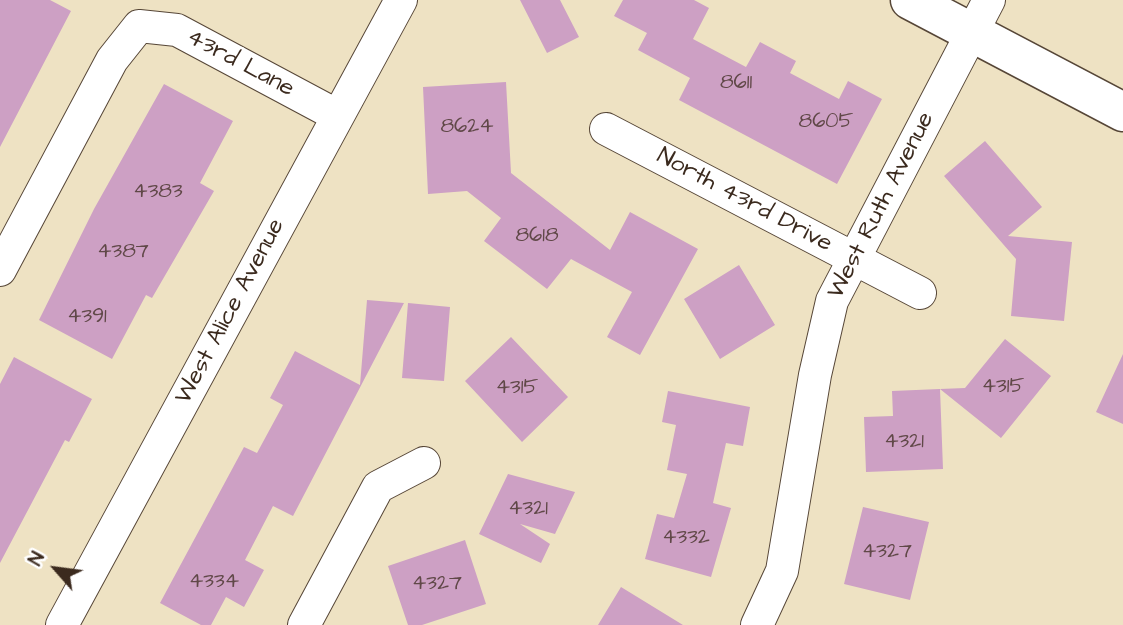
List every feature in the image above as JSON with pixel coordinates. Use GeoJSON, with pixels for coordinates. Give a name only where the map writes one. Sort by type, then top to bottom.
{"type":"FeatureCollection","features":[{"type":"Feature","properties":{"kind":"main road"},"geometry":{"type":"LineString","coordinates":[[909,0],[1123,112]]}},
{"type":"Feature","properties":{"kind":"street","name":"West Alice Avenue"},"geometry":{"type":"LineString","coordinates":[[62,625],[401,0]]}},
{"type":"Feature","properties":{"kind":"street","name":"West Ruth Avenue"},"geometry":{"type":"LineString","coordinates":[[757,625],[782,571],[814,375],[832,301],[989,0]]}},
{"type":"Feature","properties":{"kind":"street","name":"43rd Lane"},"geometry":{"type":"LineString","coordinates":[[0,271],[112,60],[139,26],[177,30],[338,116]]}},
{"type":"Feature","properties":{"kind":"street","name":"North 43rd Drive"},"geometry":{"type":"LineString","coordinates":[[606,129],[920,293]]}},
{"type":"Feature","properties":{"kind":"street"},"geometry":{"type":"LineString","coordinates":[[304,625],[378,487],[424,463]]}},
{"type":"Feature","properties":{"kind":"building"},"geometry":{"type":"Polygon","coordinates":[[[0,0],[50,0],[71,11],[0,147],[0,0]]]}},
{"type":"Feature","properties":{"kind":"building"},"geometry":{"type":"Polygon","coordinates":[[[520,0],[560,0],[579,37],[547,53],[520,0]]]}},
{"type":"Feature","properties":{"kind":"building"},"geometry":{"type":"Polygon","coordinates":[[[623,0],[694,0],[709,8],[693,39],[746,67],[760,42],[796,61],[790,73],[839,99],[848,81],[882,99],[837,184],[679,100],[690,78],[638,50],[647,33],[614,16],[623,0]]]}},
{"type":"Feature","properties":{"kind":"building"},"geometry":{"type":"Polygon","coordinates":[[[506,82],[511,173],[610,250],[630,212],[698,249],[640,355],[607,337],[632,292],[571,259],[547,289],[484,241],[501,218],[467,191],[428,194],[423,87],[506,82]]]}},
{"type":"Feature","properties":{"kind":"building"},"geometry":{"type":"Polygon","coordinates":[[[164,84],[233,121],[200,183],[214,191],[152,298],[146,295],[112,359],[39,320],[94,209],[164,84]]]}},
{"type":"Feature","properties":{"kind":"building"},"geometry":{"type":"Polygon","coordinates":[[[985,141],[1042,207],[1008,236],[1072,242],[1064,321],[1011,316],[1016,259],[944,176],[985,141]]]}},
{"type":"Feature","properties":{"kind":"building"},"geometry":{"type":"Polygon","coordinates":[[[739,265],[775,325],[720,359],[684,299],[739,265]]]}},
{"type":"Feature","properties":{"kind":"building"},"geometry":{"type":"Polygon","coordinates":[[[367,300],[404,303],[293,516],[273,506],[245,560],[264,570],[244,607],[226,597],[211,625],[201,625],[160,603],[244,447],[257,453],[283,405],[270,398],[295,351],[360,385],[367,300]]]}},
{"type":"Feature","properties":{"kind":"building"},"geometry":{"type":"Polygon","coordinates":[[[408,303],[450,307],[444,381],[402,378],[408,303]]]}},
{"type":"Feature","properties":{"kind":"building"},"geometry":{"type":"Polygon","coordinates":[[[511,337],[568,397],[522,442],[465,381],[511,337]]]}},
{"type":"Feature","properties":{"kind":"building"},"geometry":{"type":"Polygon","coordinates":[[[1005,339],[1051,376],[1001,438],[940,389],[965,388],[1005,339]]]}},
{"type":"Feature","properties":{"kind":"building"},"geometry":{"type":"Polygon","coordinates":[[[1123,354],[1123,424],[1096,412],[1123,354]]]}},
{"type":"Feature","properties":{"kind":"building"},"geometry":{"type":"Polygon","coordinates":[[[14,357],[92,399],[69,442],[65,440],[0,563],[0,384],[14,357]]]}},
{"type":"Feature","properties":{"kind":"building"},"geometry":{"type":"Polygon","coordinates":[[[940,389],[943,469],[866,472],[864,417],[893,416],[892,391],[940,389]]]}},
{"type":"Feature","properties":{"kind":"building"},"geometry":{"type":"Polygon","coordinates":[[[668,391],[750,407],[743,446],[726,443],[713,503],[731,508],[711,577],[645,559],[657,514],[674,518],[687,474],[667,470],[676,425],[662,422],[668,391]]]}},
{"type":"Feature","properties":{"kind":"building"},"geometry":{"type":"Polygon","coordinates":[[[508,474],[575,492],[555,534],[520,524],[550,544],[541,563],[479,534],[508,474]]]}},
{"type":"Feature","properties":{"kind":"building"},"geometry":{"type":"Polygon","coordinates":[[[863,507],[929,522],[910,600],[844,584],[863,507]]]}},
{"type":"Feature","properties":{"kind":"building"},"geometry":{"type":"Polygon","coordinates":[[[465,540],[486,604],[422,625],[408,625],[388,566],[465,540]]]}},
{"type":"Feature","properties":{"kind":"building"},"geometry":{"type":"Polygon","coordinates":[[[621,587],[683,625],[598,625],[621,587]]]}}]}
